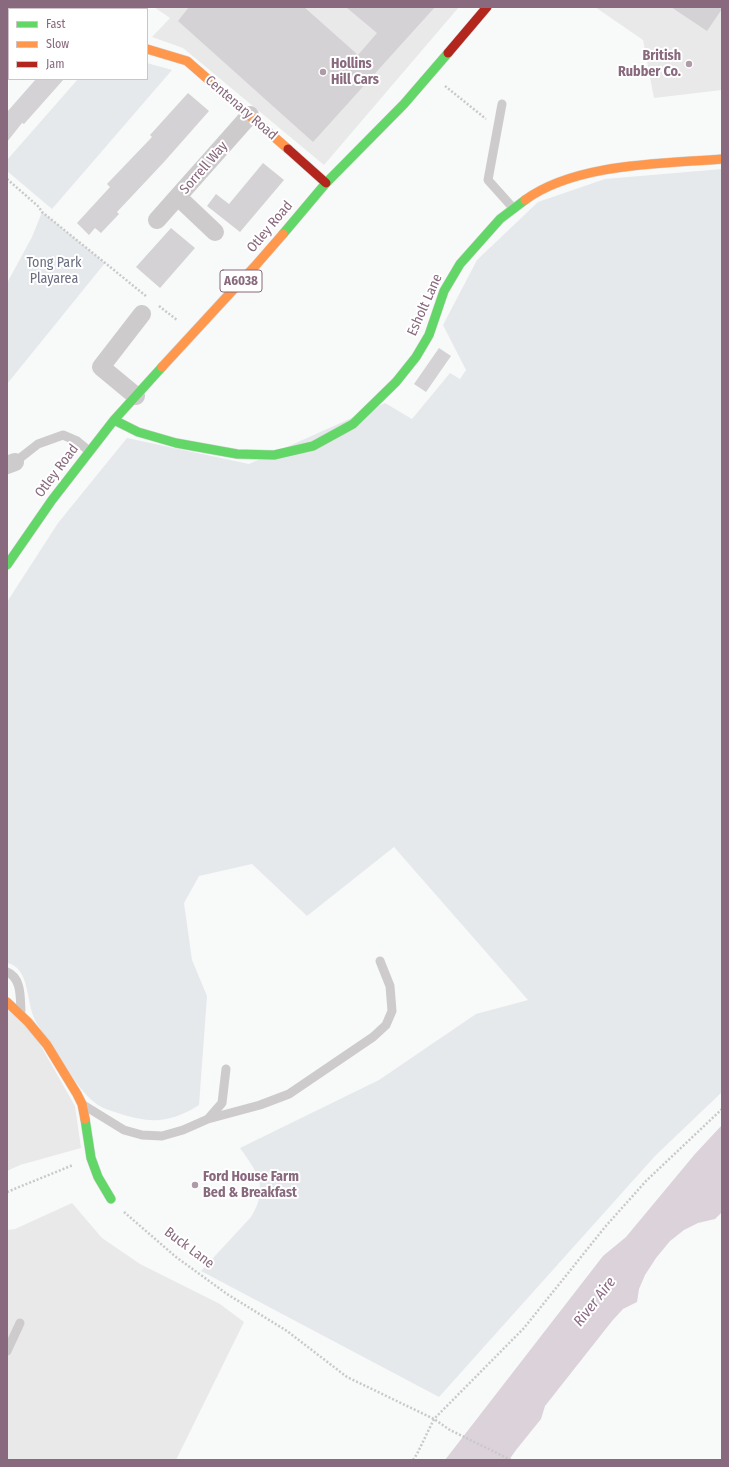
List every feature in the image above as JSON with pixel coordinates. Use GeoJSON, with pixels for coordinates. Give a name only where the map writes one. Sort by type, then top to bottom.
{"type":"FeatureCollection","features":[{"type":"Feature","properties":{"kind":"street"},"geometry":{"type":"LineString","coordinates":[[14,7],[20,8]]}},
{"type":"Feature","properties":{"kind":"street","name":"Otley Road"},"geometry":{"type":"LineString","coordinates":[[7,565],[52,500],[114,420],[256,265],[326,183],[404,104],[487,7]]}},
{"type":"Feature","properties":{"kind":"street","name":"Centenary Road"},"geometry":{"type":"LineString","coordinates":[[148,49],[187,61],[326,183]]}},
{"type":"Feature","properties":{"kind":"street","name":"Sorrell Way"},"geometry":{"type":"LineString","coordinates":[[157,220],[250,115]]}},
{"type":"Feature","properties":{"kind":"street","name":"Esholt Lane"},"geometry":{"type":"LineString","coordinates":[[114,420],[138,432],[176,442],[237,454],[274,455],[314,446],[353,424],[396,382],[416,357],[429,335],[444,291],[460,264],[500,219],[538,191],[580,176],[634,166],[722,159]]}},
{"type":"Feature","properties":{"kind":"street"},"geometry":{"type":"LineString","coordinates":[[178,196],[215,232]]}},
{"type":"Feature","properties":{"kind":"street"},"geometry":{"type":"LineString","coordinates":[[136,396],[101,367],[142,314]]}},
{"type":"Feature","properties":{"kind":"street"},"geometry":{"type":"LineString","coordinates":[[7,1002],[22,1016],[48,1046],[82,1104],[91,1158],[98,1177],[111,1199]]}},
{"type":"Feature","properties":{"kind":"lane"},"geometry":{"type":"LineString","coordinates":[[502,104],[488,180],[514,209]]}},
{"type":"Feature","properties":{"kind":"lane"},"geometry":{"type":"LineString","coordinates":[[11,464],[38,444],[63,435],[77,441],[89,451]]}},
{"type":"Feature","properties":{"kind":"lane"},"geometry":{"type":"LineString","coordinates":[[82,1104],[124,1130],[142,1135],[162,1136],[183,1130],[208,1119],[260,1105],[289,1094],[374,1037],[386,1025],[392,1011],[390,986],[380,961]]}},
{"type":"Feature","properties":{"kind":"lane"},"geometry":{"type":"LineString","coordinates":[[7,972],[12,974],[18,984],[22,1016]]}},
{"type":"Feature","properties":{"kind":"lane"},"geometry":{"type":"LineString","coordinates":[[208,1119],[222,1103],[226,1069]]}},
{"type":"Feature","properties":{"kind":"lane"},"geometry":{"type":"LineString","coordinates":[[7,1350],[20,1323]]}},
{"type":"Feature","properties":{"kind":"path"},"geometry":{"type":"LineString","coordinates":[[430,74],[498,128]]}},
{"type":"Feature","properties":{"kind":"path"},"geometry":{"type":"LineString","coordinates":[[7,179],[39,207],[42,212],[147,296]]}},
{"type":"Feature","properties":{"kind":"path"},"geometry":{"type":"LineString","coordinates":[[158,306],[194,334]]}},
{"type":"Feature","properties":{"kind":"path"},"geometry":{"type":"LineString","coordinates":[[413,1460],[418,1454],[434,1419],[524,1328],[605,1227],[646,1180],[722,1109]]}},
{"type":"Feature","properties":{"kind":"path"},"geometry":{"type":"LineString","coordinates":[[7,1192],[91,1158]]}},
{"type":"Feature","properties":{"kind":"path","name":"Buck Lane"},"geometry":{"type":"LineString","coordinates":[[111,1199],[130,1219],[176,1257],[227,1294],[287,1331],[347,1377],[434,1419],[450,1430],[511,1460]]}},
{"type":"Feature","properties":{"kind":"shaded area"},"geometry":{"type":"Polygon","coordinates":[[[154,7],[459,7],[324,165],[183,48],[152,37],[170,18],[154,7]]]}},
{"type":"Feature","properties":{"kind":"shaded area"},"geometry":{"type":"Polygon","coordinates":[[[595,7],[722,7],[722,90],[654,98],[643,40],[595,7]]]}},
{"type":"Feature","properties":{"kind":"shaded area"},"geometry":{"type":"Polygon","coordinates":[[[7,1009],[33,1032],[75,1106],[81,1148],[20,1165],[7,1171],[7,1009]]]}},
{"type":"Feature","properties":{"kind":"shaded area"},"geometry":{"type":"Polygon","coordinates":[[[72,1203],[102,1238],[140,1264],[220,1304],[244,1322],[176,1460],[7,1460],[7,1230],[15,1229],[72,1203]]]}},
{"type":"Feature","properties":{"kind":"green space"},"geometry":{"type":"Polygon","coordinates":[[[148,63],[172,70],[52,209],[7,171],[7,160],[77,80],[148,80],[148,63]]]}},
{"type":"Feature","properties":{"kind":"green space"},"geometry":{"type":"Polygon","coordinates":[[[722,169],[722,1092],[655,1156],[439,1397],[201,1271],[251,1217],[259,1198],[260,1189],[256,1173],[240,1148],[379,1080],[476,1014],[528,1000],[394,847],[307,916],[252,864],[199,876],[184,903],[192,960],[207,996],[199,1105],[189,1111],[170,1118],[150,1120],[130,1117],[108,1110],[91,1100],[68,1071],[35,1020],[24,978],[20,971],[7,963],[7,602],[58,523],[127,438],[249,464],[385,403],[412,419],[450,373],[460,379],[466,370],[443,325],[477,260],[538,202],[605,179],[722,169]]]}},
{"type":"Feature","properties":{"kind":"green space","name":"Tong Park Playarea"},"geometry":{"type":"Polygon","coordinates":[[[42,212],[105,263],[7,384],[7,283],[32,237],[42,212]]]}},
{"type":"Feature","properties":{"kind":"water","name":"River Aire"},"geometry":{"type":"Polygon","coordinates":[[[722,1125],[722,1212],[715,1219],[698,1223],[684,1230],[670,1241],[656,1258],[645,1275],[639,1289],[637,1302],[623,1309],[612,1321],[545,1406],[541,1419],[509,1460],[445,1460],[603,1256],[626,1237],[695,1154],[722,1125]]]}},
{"type":"Feature","properties":{"kind":"building"},"geometry":{"type":"Polygon","coordinates":[[[189,7],[304,7],[358,55],[377,33],[346,7],[435,7],[313,142],[178,21],[189,7]]]}},
{"type":"Feature","properties":{"kind":"building"},"geometry":{"type":"Polygon","coordinates":[[[671,7],[722,7],[722,9],[707,31],[671,7]]]}},
{"type":"Feature","properties":{"kind":"building"},"geometry":{"type":"Polygon","coordinates":[[[35,80],[63,80],[24,124],[22,123],[7,142],[7,112],[35,80]]]}},
{"type":"Feature","properties":{"kind":"building"},"geometry":{"type":"Polygon","coordinates":[[[188,93],[209,111],[117,212],[119,214],[101,233],[95,228],[89,235],[77,223],[110,187],[107,184],[152,137],[150,135],[188,93]]]}},
{"type":"Feature","properties":{"kind":"building"},"geometry":{"type":"Polygon","coordinates":[[[263,163],[284,180],[240,232],[207,206],[216,194],[229,204],[263,163]]]}},
{"type":"Feature","properties":{"kind":"building"},"geometry":{"type":"Polygon","coordinates":[[[171,228],[195,248],[160,288],[136,267],[171,228]]]}},
{"type":"Feature","properties":{"kind":"building"},"geometry":{"type":"Polygon","coordinates":[[[439,348],[451,356],[426,392],[414,384],[439,348]]]}},
{"type":"Feature","properties":{"kind":"traffic: fast"},"geometry":{"type":"LineString","coordinates":[[283,234],[326,183],[404,104],[448,53]]}},
{"type":"Feature","properties":{"kind":"traffic: fast"},"geometry":{"type":"LineString","coordinates":[[114,420],[138,432],[176,443],[237,454],[274,455],[313,446],[353,424],[396,382],[416,357],[429,335],[444,291],[460,264],[500,219],[525,200]]}},
{"type":"Feature","properties":{"kind":"traffic: fast"},"geometry":{"type":"LineString","coordinates":[[7,565],[52,500],[114,420],[162,367]]}},
{"type":"Feature","properties":{"kind":"traffic: fast"},"geometry":{"type":"LineString","coordinates":[[85,1119],[91,1158],[98,1177],[111,1199]]}},
{"type":"Feature","properties":{"kind":"traffic: slow"},"geometry":{"type":"LineString","coordinates":[[148,49],[187,61],[288,149]]}},
{"type":"Feature","properties":{"kind":"traffic: slow"},"geometry":{"type":"LineString","coordinates":[[525,200],[546,188],[569,179],[594,172],[646,164],[722,159]]}},
{"type":"Feature","properties":{"kind":"traffic: slow"},"geometry":{"type":"LineString","coordinates":[[162,367],[283,234]]}},
{"type":"Feature","properties":{"kind":"traffic: slow"},"geometry":{"type":"LineString","coordinates":[[7,1002],[28,1022],[47,1045],[77,1094],[82,1104],[85,1119]]}},
{"type":"Feature","properties":{"kind":"traffic: jam"},"geometry":{"type":"LineString","coordinates":[[448,53],[487,7]]}},
{"type":"Feature","properties":{"kind":"traffic: jam"},"geometry":{"type":"LineString","coordinates":[[288,149],[326,183]]}},
{"type":"Feature","properties":{"kind":"place","name":"British Rubber Co."},"geometry":{"type":"Point","coordinates":[689,64]}},
{"type":"Feature","properties":{"kind":"place","name":"Hollins Hill Cars"},"geometry":{"type":"Point","coordinates":[323,72]}},
{"type":"Feature","properties":{"kind":"place","name":"Ford House Farm Bed & Breakfast"},"geometry":{"type":"Point","coordinates":[195,1185]}}]}
